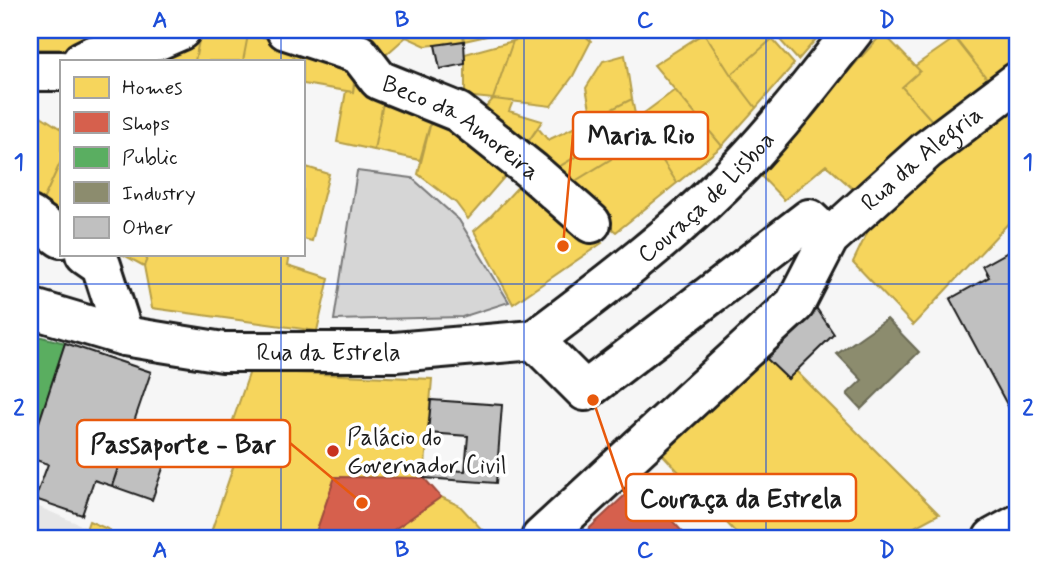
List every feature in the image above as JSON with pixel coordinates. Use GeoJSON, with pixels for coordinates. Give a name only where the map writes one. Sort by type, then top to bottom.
{"type":"FeatureCollection","features":[{"type":"Feature","properties":{"kind":"street"},"geometry":{"type":"LineString","coordinates":[[84,60],[158,40],[181,30]]}},
{"type":"Feature","properties":{"kind":"street","name":"Beco da Amoreira"},"geometry":{"type":"LineString","coordinates":[[286,30],[359,54],[379,80],[458,112],[532,171],[591,223]]}},
{"type":"Feature","properties":{"kind":"street","name":"Couraça de Lisboa"},"geometry":{"type":"LineString","coordinates":[[534,340],[636,264],[742,165],[854,30]]}},
{"type":"Feature","properties":{"kind":"street"},"geometry":{"type":"LineString","coordinates":[[30,71],[60,71]]}},
{"type":"Feature","properties":{"kind":"street","name":"Rua da Alegria"},"geometry":{"type":"LineString","coordinates":[[829,238],[927,150],[1017,82]]}},
{"type":"Feature","properties":{"kind":"street"},"geometry":{"type":"LineString","coordinates":[[30,216],[60,236]]}},
{"type":"Feature","properties":{"kind":"street"},"geometry":{"type":"LineString","coordinates":[[534,340],[585,391],[809,219],[829,238],[795,304],[541,538]]}},
{"type":"Feature","properties":{"kind":"street"},"geometry":{"type":"LineString","coordinates":[[88,256],[101,265],[124,336]]}},
{"type":"Feature","properties":{"kind":"street","name":"Rua da Estrela"},"geometry":{"type":"LineString","coordinates":[[30,308],[124,336],[223,352],[395,352],[534,340]]}},
{"type":"Feature","properties":{"kind":"street"},"geometry":{"type":"LineString","coordinates":[[993,538],[1017,525]]}},
{"type":"Feature","properties":{"kind":"shaded area"},"geometry":{"type":"Polygon","coordinates":[[[357,171],[412,178],[459,220],[509,302],[462,317],[334,320],[357,171]]]}},
{"type":"Feature","properties":{"kind":"shaded area"},"geometry":{"type":"Polygon","coordinates":[[[30,503],[111,538],[30,538],[30,503]]]}},
{"type":"Feature","properties":{"kind":"building: Homes"},"geometry":{"type":"Polygon","coordinates":[[[30,30],[90,30],[91,49],[30,49],[30,30]]]}},
{"type":"Feature","properties":{"kind":"building: Homes"},"geometry":{"type":"Polygon","coordinates":[[[191,30],[201,30],[195,60],[122,60],[191,30]]]}},
{"type":"Feature","properties":{"kind":"building: Homes"},"geometry":{"type":"Polygon","coordinates":[[[201,30],[224,30],[248,35],[243,60],[195,60],[201,30]]]}},
{"type":"Feature","properties":{"kind":"building: Homes"},"geometry":{"type":"Polygon","coordinates":[[[318,30],[399,30],[406,37],[380,60],[318,30]]]}},
{"type":"Feature","properties":{"kind":"building: Homes"},"geometry":{"type":"Polygon","coordinates":[[[399,30],[462,30],[464,41],[426,46],[406,37],[399,30]]]}},
{"type":"Feature","properties":{"kind":"building: Homes"},"geometry":{"type":"Polygon","coordinates":[[[462,30],[510,30],[510,31],[464,41],[462,30]]]}},
{"type":"Feature","properties":{"kind":"building: Homes"},"geometry":{"type":"Polygon","coordinates":[[[551,30],[578,30],[591,41],[573,76],[551,106],[493,99],[513,41],[551,30]]]}},
{"type":"Feature","properties":{"kind":"building: Homes"},"geometry":{"type":"Polygon","coordinates":[[[719,30],[765,30],[772,39],[731,75],[704,33],[719,30]]]}},
{"type":"Feature","properties":{"kind":"building: Homes"},"geometry":{"type":"Polygon","coordinates":[[[771,30],[824,30],[798,60],[771,30]]]}},
{"type":"Feature","properties":{"kind":"building: Homes"},"geometry":{"type":"Polygon","coordinates":[[[955,30],[1017,30],[1017,60],[989,81],[951,33],[955,30]]]}},
{"type":"Feature","properties":{"kind":"building: Homes"},"geometry":{"type":"Polygon","coordinates":[[[704,33],[756,108],[722,146],[654,65],[704,33]]]}},
{"type":"Feature","properties":{"kind":"building: Homes"},"geometry":{"type":"Polygon","coordinates":[[[883,33],[920,71],[902,87],[934,123],[853,189],[826,165],[784,200],[757,172],[883,33]]]}},
{"type":"Feature","properties":{"kind":"building: Homes"},"geometry":{"type":"Polygon","coordinates":[[[248,35],[295,42],[293,60],[243,60],[248,35]]]}},
{"type":"Feature","properties":{"kind":"building: Homes"},"geometry":{"type":"Polygon","coordinates":[[[955,38],[989,81],[934,123],[902,87],[920,71],[915,66],[955,38]]]}},
{"type":"Feature","properties":{"kind":"building: Homes"},"geometry":{"type":"Polygon","coordinates":[[[772,39],[794,64],[756,108],[731,75],[772,39]]]}},
{"type":"Feature","properties":{"kind":"building: Homes"},"geometry":{"type":"Polygon","coordinates":[[[513,41],[493,99],[465,96],[465,54],[513,41]]]}},
{"type":"Feature","properties":{"kind":"building: Homes"},"geometry":{"type":"Polygon","coordinates":[[[295,42],[358,61],[353,92],[304,84],[304,60],[293,60],[295,42]]]}},
{"type":"Feature","properties":{"kind":"building: Homes"},"geometry":{"type":"Polygon","coordinates":[[[625,55],[632,99],[592,119],[586,88],[603,61],[625,55]]]}},
{"type":"Feature","properties":{"kind":"building: Homes"},"geometry":{"type":"Polygon","coordinates":[[[354,81],[385,92],[374,150],[337,142],[346,91],[353,92],[354,81]]]}},
{"type":"Feature","properties":{"kind":"building: Homes"},"geometry":{"type":"Polygon","coordinates":[[[675,90],[722,146],[677,183],[636,119],[675,90]]]}},
{"type":"Feature","properties":{"kind":"building: Homes"},"geometry":{"type":"Polygon","coordinates":[[[385,92],[434,110],[420,160],[374,150],[385,92]]]}},
{"type":"Feature","properties":{"kind":"building: Homes"},"geometry":{"type":"Polygon","coordinates":[[[493,99],[513,101],[509,111],[542,121],[521,152],[477,117],[493,99]]]}},
{"type":"Feature","properties":{"kind":"building: Homes"},"geometry":{"type":"Polygon","coordinates":[[[632,99],[636,119],[677,183],[616,232],[564,188],[611,159],[592,119],[632,99]]]}},
{"type":"Feature","properties":{"kind":"building: Homes"},"geometry":{"type":"Polygon","coordinates":[[[1017,103],[1017,214],[913,325],[853,262],[878,210],[1017,103]]]}},
{"type":"Feature","properties":{"kind":"building: Homes"},"geometry":{"type":"Polygon","coordinates":[[[30,109],[60,128],[60,163],[39,209],[30,203],[30,109]]]}},
{"type":"Feature","properties":{"kind":"building: Homes"},"geometry":{"type":"Polygon","coordinates":[[[434,110],[514,166],[468,219],[456,203],[418,174],[434,110]]]}},
{"type":"Feature","properties":{"kind":"building: Homes"},"geometry":{"type":"Polygon","coordinates":[[[592,119],[602,141],[547,174],[521,152],[538,128],[548,140],[592,119]]]}},
{"type":"Feature","properties":{"kind":"building: Homes"},"geometry":{"type":"Polygon","coordinates":[[[602,141],[611,159],[564,188],[547,174],[602,141]]]}},
{"type":"Feature","properties":{"kind":"building: Homes"},"geometry":{"type":"Polygon","coordinates":[[[60,163],[60,220],[39,209],[60,163]]]}},
{"type":"Feature","properties":{"kind":"building: Homes"},"geometry":{"type":"Polygon","coordinates":[[[304,166],[329,174],[312,241],[304,239],[304,166]]]}},
{"type":"Feature","properties":{"kind":"building: Homes"},"geometry":{"type":"Polygon","coordinates":[[[527,177],[602,243],[513,304],[474,231],[527,177]]]}},
{"type":"Feature","properties":{"kind":"building: Homes"},"geometry":{"type":"Polygon","coordinates":[[[126,256],[148,256],[144,266],[126,256]]]}},
{"type":"Feature","properties":{"kind":"building: Homes"},"geometry":{"type":"Polygon","coordinates":[[[148,256],[290,256],[288,265],[329,278],[317,331],[152,308],[144,266],[148,256]]]}},
{"type":"Feature","properties":{"kind":"building: Homes"},"geometry":{"type":"Polygon","coordinates":[[[764,356],[788,379],[796,371],[939,514],[894,538],[741,538],[663,455],[764,356]]]}},
{"type":"Feature","properties":{"kind":"building: Homes","name":"Palácio do Governador Civil"},"geometry":{"type":"Polygon","coordinates":[[[250,371],[432,379],[424,478],[335,477],[314,538],[209,538],[245,432],[231,426],[250,371]]]}},
{"type":"Feature","properties":{"kind":"building: Homes"},"geometry":{"type":"Polygon","coordinates":[[[441,497],[460,506],[486,534],[482,538],[382,538],[441,497]]]}},
{"type":"Feature","properties":{"kind":"building: Homes"},"geometry":{"type":"Polygon","coordinates":[[[89,521],[110,530],[108,538],[83,538],[89,521]]]}},
{"type":"Feature","properties":{"kind":"building: Shops"},"geometry":{"type":"Polygon","coordinates":[[[335,477],[424,478],[441,497],[382,538],[314,538],[335,477]]]}},
{"type":"Feature","properties":{"kind":"building: Shops"},"geometry":{"type":"Polygon","coordinates":[[[638,483],[688,538],[579,538],[638,483]]]}},
{"type":"Feature","properties":{"kind":"building: Public"},"geometry":{"type":"Polygon","coordinates":[[[30,334],[65,343],[30,450],[30,334]]]}},
{"type":"Feature","properties":{"kind":"building: Industry"},"geometry":{"type":"Polygon","coordinates":[[[887,319],[919,352],[861,409],[847,394],[862,380],[837,354],[887,319]]]}},
{"type":"Feature","properties":{"kind":"building: Other"},"geometry":{"type":"Polygon","coordinates":[[[464,41],[465,64],[440,69],[435,45],[464,41]]]}},
{"type":"Feature","properties":{"kind":"building: Other"},"geometry":{"type":"Polygon","coordinates":[[[1017,247],[1017,423],[950,299],[989,277],[983,266],[1017,247]]]}},
{"type":"Feature","properties":{"kind":"building: Other"},"geometry":{"type":"Polygon","coordinates":[[[815,306],[834,334],[788,379],[764,356],[815,306]]]}},
{"type":"Feature","properties":{"kind":"building: Other"},"geometry":{"type":"Polygon","coordinates":[[[65,343],[151,372],[112,486],[94,480],[82,515],[35,499],[48,464],[30,458],[30,450],[65,343]]]}},
{"type":"Feature","properties":{"kind":"building: Other"},"geometry":{"type":"Polygon","coordinates":[[[431,400],[502,405],[496,483],[424,478],[425,469],[465,471],[468,436],[428,433],[431,400]]]}},
{"type":"Feature","properties":{"kind":"building: Other"},"geometry":{"type":"Polygon","coordinates":[[[133,422],[174,436],[152,500],[112,486],[133,422]]]}},
{"type":"Feature","properties":{"kind":"place","name":"Maria Rio"},"geometry":{"type":"Point","coordinates":[563,246]}},
{"type":"Feature","properties":{"kind":"place","name":"Couraça da Estrela"},"geometry":{"type":"Point","coordinates":[593,400]}},
{"type":"Feature","properties":{"kind":"place","name":"Palácio do Governador Civil"},"geometry":{"type":"Point","coordinates":[333,451]}},
{"type":"Feature","properties":{"kind":"place","name":"Passaporte - Bar"},"geometry":{"type":"Point","coordinates":[362,503]}}]}
